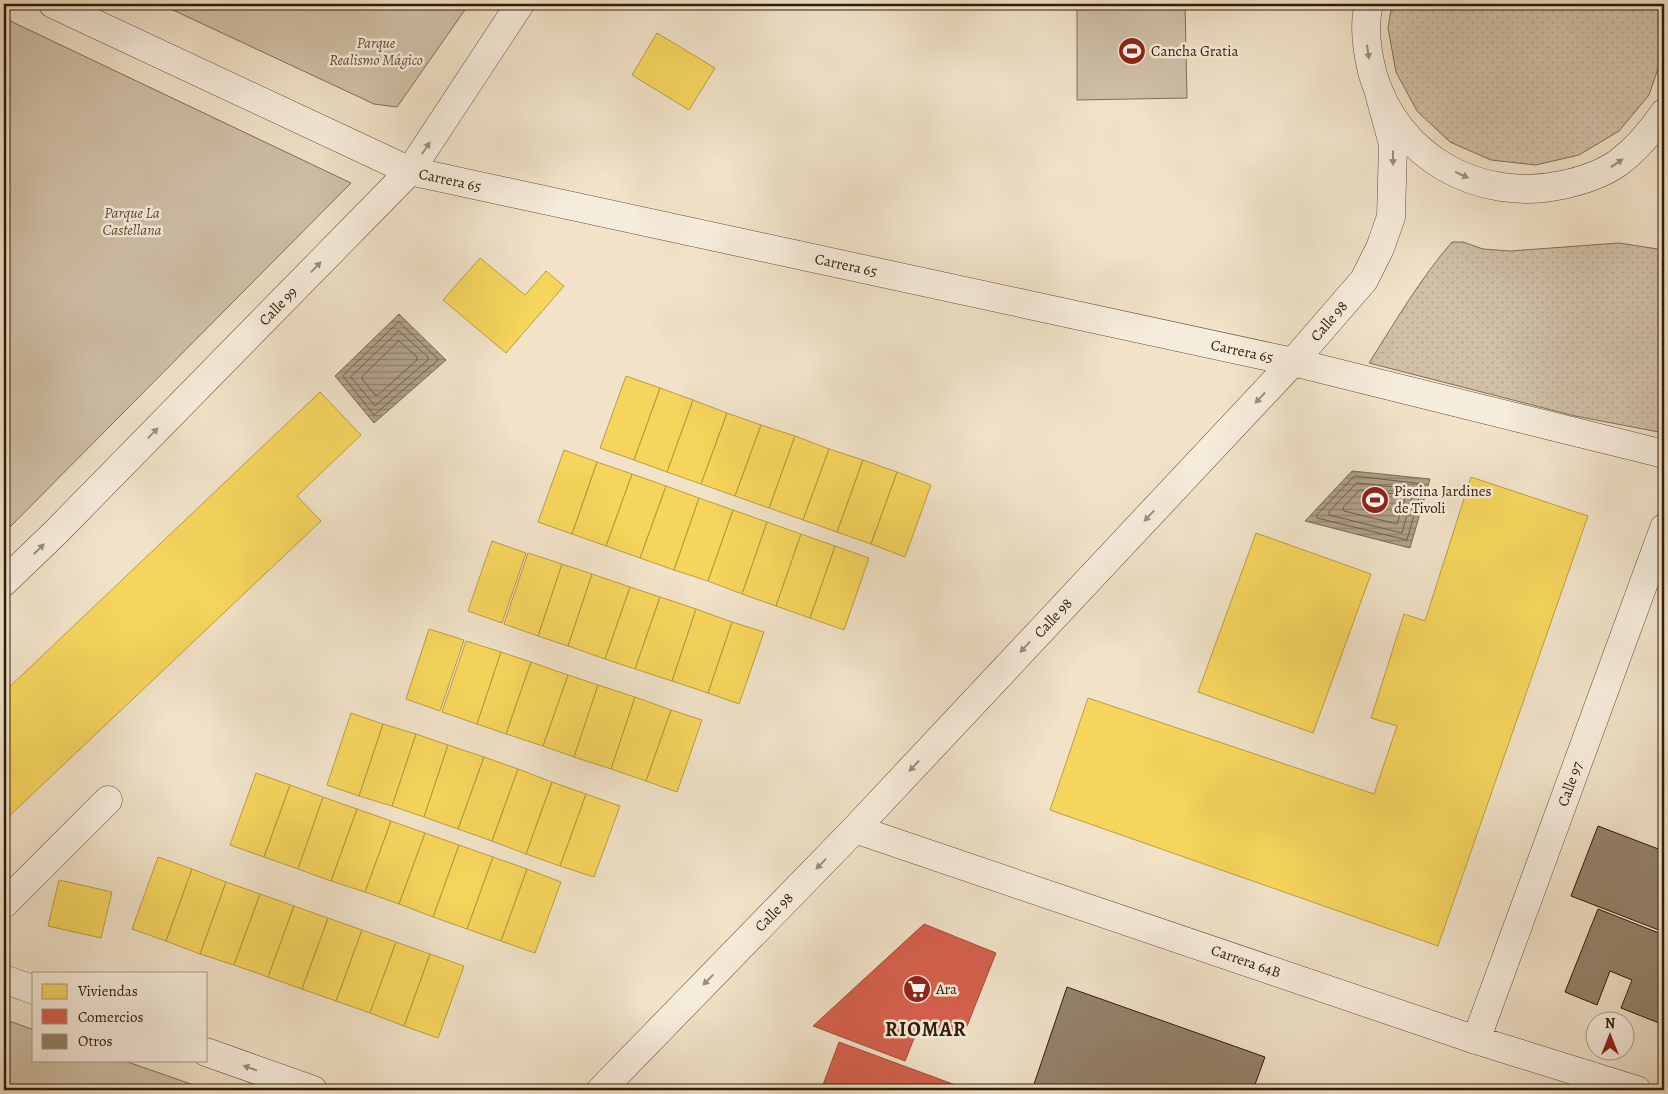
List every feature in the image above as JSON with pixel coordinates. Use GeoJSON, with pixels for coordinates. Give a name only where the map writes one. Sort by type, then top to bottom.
{"type":"FeatureCollection","features":[{"type":"Feature","properties":{"kind":"street","name":"Carrera 65"},"geometry":{"type":"LineString","coordinates":[[53,4],[410,171],[1293,362],[1664,454]]}},
{"type":"Feature","properties":{"kind":"street","name":"Calle 99"},"geometry":{"type":"LineString","coordinates":[[4,582],[55,533],[410,171],[520,4]]}},
{"type":"Feature","properties":{"kind":"street"},"geometry":{"type":"LineString","coordinates":[[1365,7],[1367,54],[1379,93],[1400,128],[1428,156],[1462,177],[1502,188],[1542,190],[1582,181],[1617,163],[1648,137],[1664,113]]}},
{"type":"Feature","properties":{"kind":"street","name":"Calle 98"},"geometry":{"type":"LineString","coordinates":[[601,1090],[855,829],[1293,362],[1364,280],[1380,248],[1391,217],[1393,144],[1379,93]]}},
{"type":"Feature","properties":{"kind":"street","name":"Calle 97"},"geometry":{"type":"LineString","coordinates":[[1476,1040],[1664,528]]}},
{"type":"Feature","properties":{"kind":"street"},"geometry":{"type":"LineString","coordinates":[[4,904],[108,800]]}},
{"type":"Feature","properties":{"kind":"street","name":"Carrera 64B"},"geometry":{"type":"LineString","coordinates":[[855,829],[1476,1040],[1637,1090]]}},
{"type":"Feature","properties":{"kind":"street"},"geometry":{"type":"LineString","coordinates":[[4,979],[32,989]]}},
{"type":"Feature","properties":{"kind":"street"},"geometry":{"type":"LineString","coordinates":[[208,1053],[313,1090]]}},
{"type":"Feature","properties":{"kind":"green space","name":"Parque Realismo Mágico"},"geometry":{"type":"Polygon","coordinates":[[[160,4],[469,4],[397,107],[374,104],[160,4]]]}},
{"type":"Feature","properties":{"kind":"green space","name":"Cancha Gratia"},"geometry":{"type":"Polygon","coordinates":[[[1077,4],[1185,4],[1187,98],[1077,100],[1077,4]]]}},
{"type":"Feature","properties":{"kind":"green space"},"geometry":{"type":"Polygon","coordinates":[[[1392,4],[1664,4],[1664,51],[1649,95],[1619,131],[1579,155],[1536,165],[1491,160],[1450,142],[1417,111],[1396,72],[1388,28],[1392,4]]]}},
{"type":"Feature","properties":{"kind":"green space","name":"Parque La Castellana"},"geometry":{"type":"Polygon","coordinates":[[[4,18],[351,183],[4,533],[4,18]]]}},
{"type":"Feature","properties":{"kind":"green space"},"geometry":{"type":"Polygon","coordinates":[[[1452,242],[1463,242],[1483,249],[1510,251],[1619,243],[1664,250],[1664,433],[1575,416],[1369,363],[1398,316],[1452,242]]]}},
{"type":"Feature","properties":{"kind":"green space"},"geometry":{"type":"Polygon","coordinates":[[[4,1019],[32,1029],[32,1062],[128,1062],[208,1090],[4,1090],[4,1019]]]}},
{"type":"Feature","properties":{"kind":"water"},"geometry":{"type":"Polygon","coordinates":[[[399,314],[446,360],[374,423],[335,376],[399,314]]]}},
{"type":"Feature","properties":{"kind":"water","name":"Piscina Jardines de Tivoli"},"geometry":{"type":"Polygon","coordinates":[[[1352,471],[1430,479],[1410,548],[1305,521],[1352,471]]]}},
{"type":"Feature","properties":{"kind":"building: Viviendas"},"geometry":{"type":"Polygon","coordinates":[[[657,33],[715,68],[689,110],[632,75],[657,33]]]}},
{"type":"Feature","properties":{"kind":"building: Viviendas"},"geometry":{"type":"Polygon","coordinates":[[[480,258],[525,295],[546,271],[564,286],[506,353],[443,300],[480,258]]]}},
{"type":"Feature","properties":{"kind":"building: Viviendas"},"geometry":{"type":"Polygon","coordinates":[[[626,376],[660,388],[634,460],[600,448],[626,376]]]}},
{"type":"Feature","properties":{"kind":"building: Viviendas"},"geometry":{"type":"Polygon","coordinates":[[[660,388],[693,400],[667,472],[634,460],[660,388]]]}},
{"type":"Feature","properties":{"kind":"building: Viviendas"},"geometry":{"type":"Polygon","coordinates":[[[320,392],[361,435],[297,496],[321,521],[4,821],[4,692],[320,392]]]}},
{"type":"Feature","properties":{"kind":"building: Viviendas"},"geometry":{"type":"Polygon","coordinates":[[[693,400],[727,413],[701,484],[667,472],[693,400]]]}},
{"type":"Feature","properties":{"kind":"building: Viviendas"},"geometry":{"type":"Polygon","coordinates":[[[727,413],[761,425],[735,496],[701,484],[727,413]]]}},
{"type":"Feature","properties":{"kind":"building: Viviendas"},"geometry":{"type":"Polygon","coordinates":[[[761,425],[795,436],[769,508],[735,496],[761,425]]]}},
{"type":"Feature","properties":{"kind":"building: Viviendas"},"geometry":{"type":"Polygon","coordinates":[[[795,436],[829,449],[803,520],[769,508],[795,436]]]}},
{"type":"Feature","properties":{"kind":"building: Viviendas"},"geometry":{"type":"Polygon","coordinates":[[[829,449],[863,460],[837,532],[803,520],[829,449]]]}},
{"type":"Feature","properties":{"kind":"building: Viviendas"},"geometry":{"type":"Polygon","coordinates":[[[564,450],[597,462],[572,534],[538,522],[564,450]]]}},
{"type":"Feature","properties":{"kind":"building: Viviendas"},"geometry":{"type":"Polygon","coordinates":[[[863,460],[897,472],[871,544],[837,532],[863,460]]]}},
{"type":"Feature","properties":{"kind":"building: Viviendas"},"geometry":{"type":"Polygon","coordinates":[[[597,462],[632,474],[606,546],[572,534],[597,462]]]}},
{"type":"Feature","properties":{"kind":"building: Viviendas"},"geometry":{"type":"Polygon","coordinates":[[[897,472],[931,485],[905,557],[871,544],[897,472]]]}},
{"type":"Feature","properties":{"kind":"building: Viviendas"},"geometry":{"type":"Polygon","coordinates":[[[632,474],[666,486],[640,558],[606,546],[632,474]]]}},
{"type":"Feature","properties":{"kind":"building: Viviendas"},"geometry":{"type":"Polygon","coordinates":[[[1471,477],[1588,516],[1438,946],[1050,810],[1088,698],[1374,794],[1397,726],[1371,718],[1404,614],[1425,621],[1471,477]]]}},
{"type":"Feature","properties":{"kind":"building: Viviendas"},"geometry":{"type":"Polygon","coordinates":[[[666,486],[699,498],[674,570],[640,558],[666,486]]]}},
{"type":"Feature","properties":{"kind":"building: Viviendas"},"geometry":{"type":"Polygon","coordinates":[[[699,498],[733,510],[708,581],[674,570],[699,498]]]}},
{"type":"Feature","properties":{"kind":"building: Viviendas"},"geometry":{"type":"Polygon","coordinates":[[[733,510],[767,522],[742,594],[708,581],[733,510]]]}},
{"type":"Feature","properties":{"kind":"building: Viviendas"},"geometry":{"type":"Polygon","coordinates":[[[767,522],[801,534],[776,606],[742,594],[767,522]]]}},
{"type":"Feature","properties":{"kind":"building: Viviendas"},"geometry":{"type":"Polygon","coordinates":[[[1256,533],[1371,574],[1313,733],[1198,692],[1256,533]]]}},
{"type":"Feature","properties":{"kind":"building: Viviendas"},"geometry":{"type":"Polygon","coordinates":[[[801,534],[835,546],[810,618],[776,606],[801,534]]]}},
{"type":"Feature","properties":{"kind":"building: Viviendas"},"geometry":{"type":"Polygon","coordinates":[[[492,541],[526,553],[502,623],[468,611],[492,541]]]}},
{"type":"Feature","properties":{"kind":"building: Viviendas"},"geometry":{"type":"Polygon","coordinates":[[[835,546],[869,558],[844,630],[810,618],[835,546]]]}},
{"type":"Feature","properties":{"kind":"building: Viviendas"},"geometry":{"type":"Polygon","coordinates":[[[528,553],[562,564],[538,636],[504,624],[528,553]]]}},
{"type":"Feature","properties":{"kind":"building: Viviendas"},"geometry":{"type":"Polygon","coordinates":[[[562,564],[592,574],[568,646],[538,636],[562,564]]]}},
{"type":"Feature","properties":{"kind":"building: Viviendas"},"geometry":{"type":"Polygon","coordinates":[[[592,574],[630,587],[605,659],[568,646],[592,574]]]}},
{"type":"Feature","properties":{"kind":"building: Viviendas"},"geometry":{"type":"Polygon","coordinates":[[[630,587],[660,597],[635,669],[605,659],[630,587]]]}},
{"type":"Feature","properties":{"kind":"building: Viviendas"},"geometry":{"type":"Polygon","coordinates":[[[660,597],[696,609],[672,681],[635,669],[660,597]]]}},
{"type":"Feature","properties":{"kind":"building: Viviendas"},"geometry":{"type":"Polygon","coordinates":[[[696,609],[732,622],[708,693],[672,681],[696,609]]]}},
{"type":"Feature","properties":{"kind":"building: Viviendas"},"geometry":{"type":"Polygon","coordinates":[[[732,622],[764,632],[739,704],[708,693],[732,622]]]}},
{"type":"Feature","properties":{"kind":"building: Viviendas"},"geometry":{"type":"Polygon","coordinates":[[[429,629],[464,640],[440,711],[406,699],[429,629]]]}},
{"type":"Feature","properties":{"kind":"building: Viviendas"},"geometry":{"type":"Polygon","coordinates":[[[466,641],[501,652],[477,724],[442,712],[466,641]]]}},
{"type":"Feature","properties":{"kind":"building: Viviendas"},"geometry":{"type":"Polygon","coordinates":[[[501,652],[531,662],[506,734],[477,724],[501,652]]]}},
{"type":"Feature","properties":{"kind":"building: Viviendas"},"geometry":{"type":"Polygon","coordinates":[[[531,662],[568,675],[543,746],[506,734],[531,662]]]}},
{"type":"Feature","properties":{"kind":"building: Viviendas"},"geometry":{"type":"Polygon","coordinates":[[[568,675],[598,685],[574,757],[543,746],[568,675]]]}},
{"type":"Feature","properties":{"kind":"building: Viviendas"},"geometry":{"type":"Polygon","coordinates":[[[598,685],[635,697],[611,769],[574,757],[598,685]]]}},
{"type":"Feature","properties":{"kind":"building: Viviendas"},"geometry":{"type":"Polygon","coordinates":[[[635,697],[671,710],[646,781],[611,769],[635,697]]]}},
{"type":"Feature","properties":{"kind":"building: Viviendas"},"geometry":{"type":"Polygon","coordinates":[[[671,710],[702,720],[677,792],[646,781],[671,710]]]}},
{"type":"Feature","properties":{"kind":"building: Viviendas"},"geometry":{"type":"Polygon","coordinates":[[[351,713],[383,724],[359,796],[327,785],[351,713]]]}},
{"type":"Feature","properties":{"kind":"building: Viviendas"},"geometry":{"type":"Polygon","coordinates":[[[383,724],[416,734],[392,806],[359,796],[383,724]]]}},
{"type":"Feature","properties":{"kind":"building: Viviendas"},"geometry":{"type":"Polygon","coordinates":[[[416,734],[448,745],[424,817],[392,806],[416,734]]]}},
{"type":"Feature","properties":{"kind":"building: Viviendas"},"geometry":{"type":"Polygon","coordinates":[[[448,745],[484,757],[458,829],[424,817],[448,745]]]}},
{"type":"Feature","properties":{"kind":"building: Viviendas"},"geometry":{"type":"Polygon","coordinates":[[[484,757],[518,769],[492,841],[458,829],[484,757]]]}},
{"type":"Feature","properties":{"kind":"building: Viviendas"},"geometry":{"type":"Polygon","coordinates":[[[518,769],[552,782],[526,854],[492,841],[518,769]]]}},
{"type":"Feature","properties":{"kind":"building: Viviendas"},"geometry":{"type":"Polygon","coordinates":[[[256,773],[290,785],[264,857],[230,845],[256,773]]]}},
{"type":"Feature","properties":{"kind":"building: Viviendas"},"geometry":{"type":"Polygon","coordinates":[[[552,782],[586,794],[560,866],[526,854],[552,782]]]}},
{"type":"Feature","properties":{"kind":"building: Viviendas"},"geometry":{"type":"Polygon","coordinates":[[[290,785],[323,797],[298,869],[264,857],[290,785]]]}},
{"type":"Feature","properties":{"kind":"building: Viviendas"},"geometry":{"type":"Polygon","coordinates":[[[586,794],[620,806],[594,877],[560,866],[586,794]]]}},
{"type":"Feature","properties":{"kind":"building: Viviendas"},"geometry":{"type":"Polygon","coordinates":[[[323,797],[357,809],[331,881],[298,869],[323,797]]]}},
{"type":"Feature","properties":{"kind":"building: Viviendas"},"geometry":{"type":"Polygon","coordinates":[[[357,809],[391,821],[365,892],[331,881],[357,809]]]}},
{"type":"Feature","properties":{"kind":"building: Viviendas"},"geometry":{"type":"Polygon","coordinates":[[[391,821],[425,833],[399,904],[365,892],[391,821]]]}},
{"type":"Feature","properties":{"kind":"building: Viviendas"},"geometry":{"type":"Polygon","coordinates":[[[425,833],[459,845],[433,917],[399,904],[425,833]]]}},
{"type":"Feature","properties":{"kind":"building: Viviendas"},"geometry":{"type":"Polygon","coordinates":[[[459,845],[493,857],[467,929],[433,917],[459,845]]]}},
{"type":"Feature","properties":{"kind":"building: Viviendas"},"geometry":{"type":"Polygon","coordinates":[[[158,857],[192,869],[166,941],[132,929],[158,857]]]}},
{"type":"Feature","properties":{"kind":"building: Viviendas"},"geometry":{"type":"Polygon","coordinates":[[[493,857],[527,869],[501,941],[467,929],[493,857]]]}},
{"type":"Feature","properties":{"kind":"building: Viviendas"},"geometry":{"type":"Polygon","coordinates":[[[192,869],[226,882],[200,954],[166,941],[192,869]]]}},
{"type":"Feature","properties":{"kind":"building: Viviendas"},"geometry":{"type":"Polygon","coordinates":[[[527,869],[561,882],[535,953],[501,941],[527,869]]]}},
{"type":"Feature","properties":{"kind":"building: Viviendas"},"geometry":{"type":"Polygon","coordinates":[[[59,880],[112,892],[101,938],[48,926],[59,880]]]}},
{"type":"Feature","properties":{"kind":"building: Viviendas"},"geometry":{"type":"Polygon","coordinates":[[[226,882],[260,894],[234,965],[200,954],[226,882]]]}},
{"type":"Feature","properties":{"kind":"building: Viviendas"},"geometry":{"type":"Polygon","coordinates":[[[260,894],[294,906],[268,977],[234,965],[260,894]]]}},
{"type":"Feature","properties":{"kind":"building: Viviendas"},"geometry":{"type":"Polygon","coordinates":[[[294,906],[328,918],[302,989],[268,977],[294,906]]]}},
{"type":"Feature","properties":{"kind":"building: Viviendas"},"geometry":{"type":"Polygon","coordinates":[[[328,918],[362,930],[336,1001],[302,989],[328,918]]]}},
{"type":"Feature","properties":{"kind":"building: Viviendas"},"geometry":{"type":"Polygon","coordinates":[[[362,930],[396,942],[370,1013],[336,1001],[362,930]]]}},
{"type":"Feature","properties":{"kind":"building: Viviendas"},"geometry":{"type":"Polygon","coordinates":[[[396,942],[430,954],[404,1026],[370,1013],[396,942]]]}},
{"type":"Feature","properties":{"kind":"building: Viviendas"},"geometry":{"type":"Polygon","coordinates":[[[430,954],[464,966],[438,1038],[404,1026],[430,954]]]}},
{"type":"Feature","properties":{"kind":"building: Comercios","name":"Ara"},"geometry":{"type":"Polygon","coordinates":[[[924,924],[996,953],[967,1026],[956,1038],[919,1026],[905,1061],[813,1026],[924,924]]]}},
{"type":"Feature","properties":{"kind":"building: Comercios"},"geometry":{"type":"Polygon","coordinates":[[[839,1042],[969,1090],[821,1090],[839,1042]]]}},
{"type":"Feature","properties":{"kind":"building: Otros"},"geometry":{"type":"Polygon","coordinates":[[[1598,826],[1661,850],[1664,843],[1664,932],[1571,896],[1598,826]]]}},
{"type":"Feature","properties":{"kind":"building: Otros"},"geometry":{"type":"Polygon","coordinates":[[[1598,909],[1664,935],[1664,1025],[1636,1014],[1636,1012],[1621,1008],[1632,980],[1610,971],[1597,1005],[1565,992],[1598,909]]]}},
{"type":"Feature","properties":{"kind":"building: Otros"},"geometry":{"type":"Polygon","coordinates":[[[1067,987],[1265,1057],[1253,1090],[1032,1090],[1067,987]]]}},
{"type":"Feature","properties":{"kind":"place","name":"Cancha Gratia"},"geometry":{"type":"Point","coordinates":[1132,51]}},
{"type":"Feature","properties":{"kind":"place","name":"Piscina Jardines de Tivoli"},"geometry":{"type":"Point","coordinates":[1375,500]}},
{"type":"Feature","properties":{"kind":"place","name":"Ara"},"geometry":{"type":"Point","coordinates":[917,989]}},
{"type":"Feature","properties":{"kind":"district","name":"RIOMAR"},"geometry":{"type":"Point","coordinates":[926,1029]}}]}
